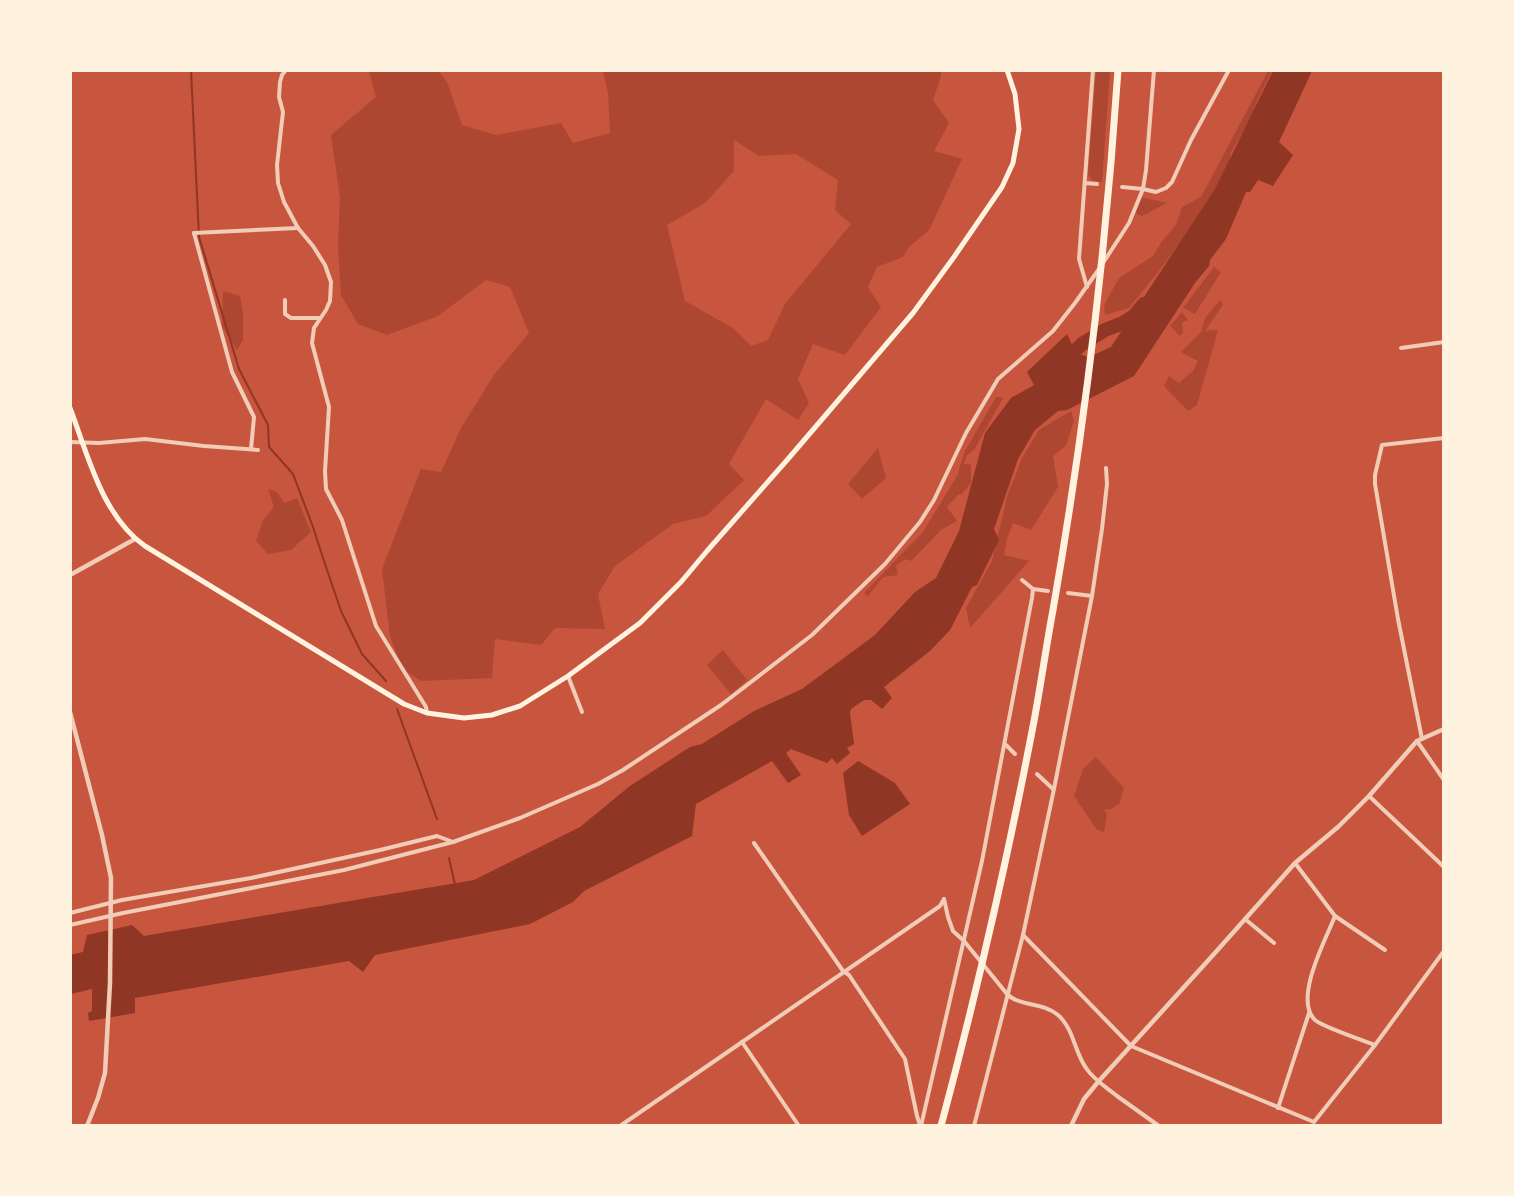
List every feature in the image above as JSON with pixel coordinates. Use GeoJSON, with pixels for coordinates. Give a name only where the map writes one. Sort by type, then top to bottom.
{"type":"FeatureCollection","features":[{"type":"Feature","properties":{"kind":"highway"},"geometry":{"type":"LineString","coordinates":[[941,1125],[963,1045],[1015,815],[1065,544],[1104,241],[1118,70]]}},
{"type":"Feature","properties":{"kind":"main road"},"geometry":{"type":"LineString","coordinates":[[70,408],[104,497],[113,513],[135,539],[166,560],[404,704],[427,713],[464,718],[492,715],[520,706],[568,676],[640,623],[681,582],[913,313],[1002,187],[1013,163],[1019,129],[1015,94],[1007,70]]}},
{"type":"Feature","properties":{"kind":"street"},"geometry":{"type":"LineString","coordinates":[[286,70],[280,82],[279,97],[283,112],[278,183],[284,202],[298,228],[325,265],[331,282],[330,301],[314,328],[312,343],[329,407],[326,489],[342,520],[376,626],[426,707],[427,713]]}},
{"type":"Feature","properties":{"kind":"street"},"geometry":{"type":"LineString","coordinates":[[1087,288],[1078,259],[1093,70]]}},
{"type":"Feature","properties":{"kind":"street"},"geometry":{"type":"LineString","coordinates":[[70,926],[123,913],[344,870],[453,842],[520,818],[598,784],[623,770],[721,705],[812,635],[885,564],[920,522],[934,500],[966,433],[998,379],[1053,331],[1087,288],[1129,223],[1143,189],[1154,70]]}},
{"type":"Feature","properties":{"kind":"street"},"geometry":{"type":"LineString","coordinates":[[1122,187],[1156,192],[1166,188],[1172,182],[1191,140],[1229,70]]}},
{"type":"Feature","properties":{"kind":"street"},"geometry":{"type":"LineString","coordinates":[[1085,183],[1097,184]]}},
{"type":"Feature","properties":{"kind":"street"},"geometry":{"type":"LineString","coordinates":[[251,449],[254,417],[232,372],[194,233],[298,228]]}},
{"type":"Feature","properties":{"kind":"street"},"geometry":{"type":"LineString","coordinates":[[285,300],[285,314],[291,318],[321,318]]}},
{"type":"Feature","properties":{"kind":"street"},"geometry":{"type":"LineString","coordinates":[[1401,348],[1443,342]]}},
{"type":"Feature","properties":{"kind":"street"},"geometry":{"type":"LineString","coordinates":[[1443,438],[1382,445],[1374,484],[1419,740],[1443,780]]}},
{"type":"Feature","properties":{"kind":"street"},"geometry":{"type":"LineString","coordinates":[[70,442],[99,443],[145,439],[258,450]]}},
{"type":"Feature","properties":{"kind":"street"},"geometry":{"type":"LineString","coordinates":[[974,1125],[1023,935],[1054,789],[1092,596],[1107,484],[1106,468]]}},
{"type":"Feature","properties":{"kind":"street"},"geometry":{"type":"LineString","coordinates":[[71,574],[135,539]]}},
{"type":"Feature","properties":{"kind":"street"},"geometry":{"type":"LineString","coordinates":[[1022,580],[1033,589],[1048,591]]}},
{"type":"Feature","properties":{"kind":"street"},"geometry":{"type":"LineString","coordinates":[[754,843],[843,971],[849,975],[905,1059],[921,1125],[982,861],[1033,589]]}},
{"type":"Feature","properties":{"kind":"street"},"geometry":{"type":"LineString","coordinates":[[1068,593],[1092,596]]}},
{"type":"Feature","properties":{"kind":"street"},"geometry":{"type":"LineString","coordinates":[[568,676],[582,712]]}},
{"type":"Feature","properties":{"kind":"street"},"geometry":{"type":"LineString","coordinates":[[70,712],[109,863],[112,895],[105,1073],[87,1125]]}},
{"type":"Feature","properties":{"kind":"street"},"geometry":{"type":"LineString","coordinates":[[1071,1125],[1084,1099],[1098,1082],[1294,863],[1338,827],[1419,740],[1443,729]]}},
{"type":"Feature","properties":{"kind":"street"},"geometry":{"type":"LineString","coordinates":[[1005,745],[1015,754]]}},
{"type":"Feature","properties":{"kind":"street"},"geometry":{"type":"LineString","coordinates":[[1037,774],[1054,789]]}},
{"type":"Feature","properties":{"kind":"street"},"geometry":{"type":"LineString","coordinates":[[1369,796],[1443,867]]}},
{"type":"Feature","properties":{"kind":"street"},"geometry":{"type":"LineString","coordinates":[[70,913],[122,900],[251,878],[437,836],[453,842]]}},
{"type":"Feature","properties":{"kind":"street"},"geometry":{"type":"LineString","coordinates":[[1294,863],[1335,916],[1385,950]]}},
{"type":"Feature","properties":{"kind":"street"},"geometry":{"type":"LineString","coordinates":[[620,1125],[940,906],[944,899],[953,931],[964,941],[1007,994],[1022,1002],[1049,1008],[1060,1016],[1071,1033],[1086,1068],[1098,1082],[1160,1125]]}},
{"type":"Feature","properties":{"kind":"street"},"geometry":{"type":"LineString","coordinates":[[1335,916],[1310,977],[1307,1005],[1317,1021],[1375,1045]]}},
{"type":"Feature","properties":{"kind":"street"},"geometry":{"type":"LineString","coordinates":[[1245,919],[1274,944]]}},
{"type":"Feature","properties":{"kind":"street"},"geometry":{"type":"LineString","coordinates":[[1023,935],[1131,1046],[1314,1122],[1375,1045],[1443,951]]}},
{"type":"Feature","properties":{"kind":"street"},"geometry":{"type":"LineString","coordinates":[[1278,1108],[1310,1013]]}},
{"type":"Feature","properties":{"kind":"street"},"geometry":{"type":"LineString","coordinates":[[741,1042],[799,1125]]}},
{"type":"Feature","properties":{"kind":"shaded area"},"geometry":{"type":"Polygon","coordinates":[[[941,70],[933,100],[949,123],[934,151],[962,159],[929,230],[909,247],[903,257],[877,267],[868,287],[881,307],[845,355],[813,344],[798,379],[809,403],[798,420],[766,399],[729,464],[744,480],[706,516],[673,524],[615,566],[598,594],[605,629],[555,628],[541,645],[495,639],[492,678],[421,681],[402,669],[390,636],[382,569],[421,469],[441,472],[461,428],[494,375],[529,333],[510,287],[486,280],[438,316],[387,335],[358,324],[341,295],[338,246],[340,198],[331,135],[376,97],[369,71],[438,71],[447,82],[462,125],[496,135],[561,123],[573,143],[610,133],[608,93],[603,71],[941,70]],[[734,140],[734,171],[705,203],[667,225],[685,301],[733,328],[751,346],[768,340],[785,304],[851,224],[835,210],[838,180],[796,154],[759,156],[734,140]]]}},
{"type":"Feature","properties":{"kind":"shaded area"},"geometry":{"type":"Polygon","coordinates":[[[1096,71],[1110,71],[1102,182],[1093,181],[1088,175],[1096,71]]]}},
{"type":"Feature","properties":{"kind":"shaded area"},"geometry":{"type":"Polygon","coordinates":[[[1268,71],[1272,71],[1251,119],[1231,152],[1227,173],[1209,202],[1129,308],[1105,315],[1104,305],[1119,278],[1153,256],[1176,225],[1182,207],[1201,197],[1268,71]]]}},
{"type":"Feature","properties":{"kind":"shaded area"},"geometry":{"type":"Polygon","coordinates":[[[1273,71],[1312,71],[1279,142],[1293,155],[1273,186],[1258,180],[1250,192],[1246,192],[1226,239],[1134,376],[1067,410],[1058,411],[1035,430],[1018,459],[994,529],[999,540],[977,585],[972,587],[950,630],[930,651],[884,687],[892,698],[882,709],[871,700],[864,700],[851,709],[854,744],[847,748],[850,753],[837,764],[832,758],[827,763],[791,749],[786,753],[801,775],[788,783],[772,761],[696,804],[692,836],[584,891],[573,902],[530,924],[375,955],[363,972],[349,961],[135,998],[135,1013],[89,1021],[88,1013],[92,1011],[92,989],[71,994],[70,955],[83,952],[87,935],[132,925],[144,936],[474,880],[580,827],[630,786],[690,747],[702,744],[754,711],[802,689],[875,635],[915,592],[936,578],[959,531],[985,433],[1011,398],[1034,385],[1027,372],[1067,334],[1076,353],[1089,357],[1111,347],[1215,189],[1273,71]]]}},
{"type":"Feature","properties":{"kind":"shaded area"},"geometry":{"type":"Polygon","coordinates":[[[1141,197],[1167,203],[1142,216],[1135,211],[1141,197]]]}},
{"type":"Feature","properties":{"kind":"shaded area"},"geometry":{"type":"Polygon","coordinates":[[[1214,267],[1221,272],[1195,314],[1183,308],[1214,267]]]}},
{"type":"Feature","properties":{"kind":"shaded area"},"geometry":{"type":"Polygon","coordinates":[[[223,291],[240,296],[243,313],[243,340],[237,350],[222,326],[223,291]]]}},
{"type":"Feature","properties":{"kind":"shaded area"},"geometry":{"type":"Polygon","coordinates":[[[1220,300],[1223,305],[1205,331],[1218,330],[1197,405],[1188,411],[1164,386],[1169,376],[1179,383],[1193,371],[1198,361],[1181,352],[1201,332],[1205,318],[1220,300]]]}},
{"type":"Feature","properties":{"kind":"shaded area"},"geometry":{"type":"Polygon","coordinates":[[[1182,312],[1188,320],[1182,322],[1183,333],[1180,336],[1170,326],[1182,312]]]}},
{"type":"Feature","properties":{"kind":"shaded area"},"geometry":{"type":"Polygon","coordinates":[[[996,397],[1003,398],[974,450],[967,455],[964,464],[971,464],[971,483],[947,507],[957,521],[941,530],[911,561],[906,559],[896,565],[898,575],[883,577],[868,596],[864,593],[923,532],[957,476],[965,451],[996,397]]]}},
{"type":"Feature","properties":{"kind":"shaded area"},"geometry":{"type":"Polygon","coordinates":[[[1071,411],[1074,421],[1066,445],[1053,456],[1058,487],[1031,530],[1013,523],[1007,539],[1004,555],[1029,561],[970,628],[966,608],[992,561],[1007,497],[1022,458],[1039,430],[1071,411]]]}},
{"type":"Feature","properties":{"kind":"shaded area"},"geometry":{"type":"Polygon","coordinates":[[[878,448],[886,478],[862,499],[848,484],[878,448]]]}},
{"type":"Feature","properties":{"kind":"shaded area"},"geometry":{"type":"Polygon","coordinates":[[[268,489],[277,492],[284,503],[297,498],[311,532],[291,550],[268,554],[256,541],[263,520],[274,507],[268,489]]]}},
{"type":"Feature","properties":{"kind":"shaded area"},"geometry":{"type":"Polygon","coordinates":[[[723,650],[747,680],[731,694],[707,665],[723,650]]]}},
{"type":"Feature","properties":{"kind":"shaded area"},"geometry":{"type":"Polygon","coordinates":[[[1096,757],[1124,788],[1119,804],[1104,810],[1107,815],[1104,832],[1097,830],[1074,796],[1083,769],[1096,757]]]}},
{"type":"Feature","properties":{"kind":"shaded area"},"geometry":{"type":"Polygon","coordinates":[[[858,761],[895,783],[910,804],[862,836],[849,815],[843,773],[858,761]]]}},
{"type":"Feature","properties":{"kind":"waterway"},"geometry":{"type":"LineString","coordinates":[[191,70],[199,237],[239,369],[268,425],[269,447],[293,474],[341,611],[362,654],[386,681]]}},
{"type":"Feature","properties":{"kind":"waterway"},"geometry":{"type":"LineString","coordinates":[[1063,362],[1082,344],[1134,316],[1144,304]]}},
{"type":"Feature","properties":{"kind":"waterway"},"geometry":{"type":"LineString","coordinates":[[397,709],[437,819]]}},
{"type":"Feature","properties":{"kind":"waterway"},"geometry":{"type":"LineString","coordinates":[[449,858],[455,885]]}}]}
